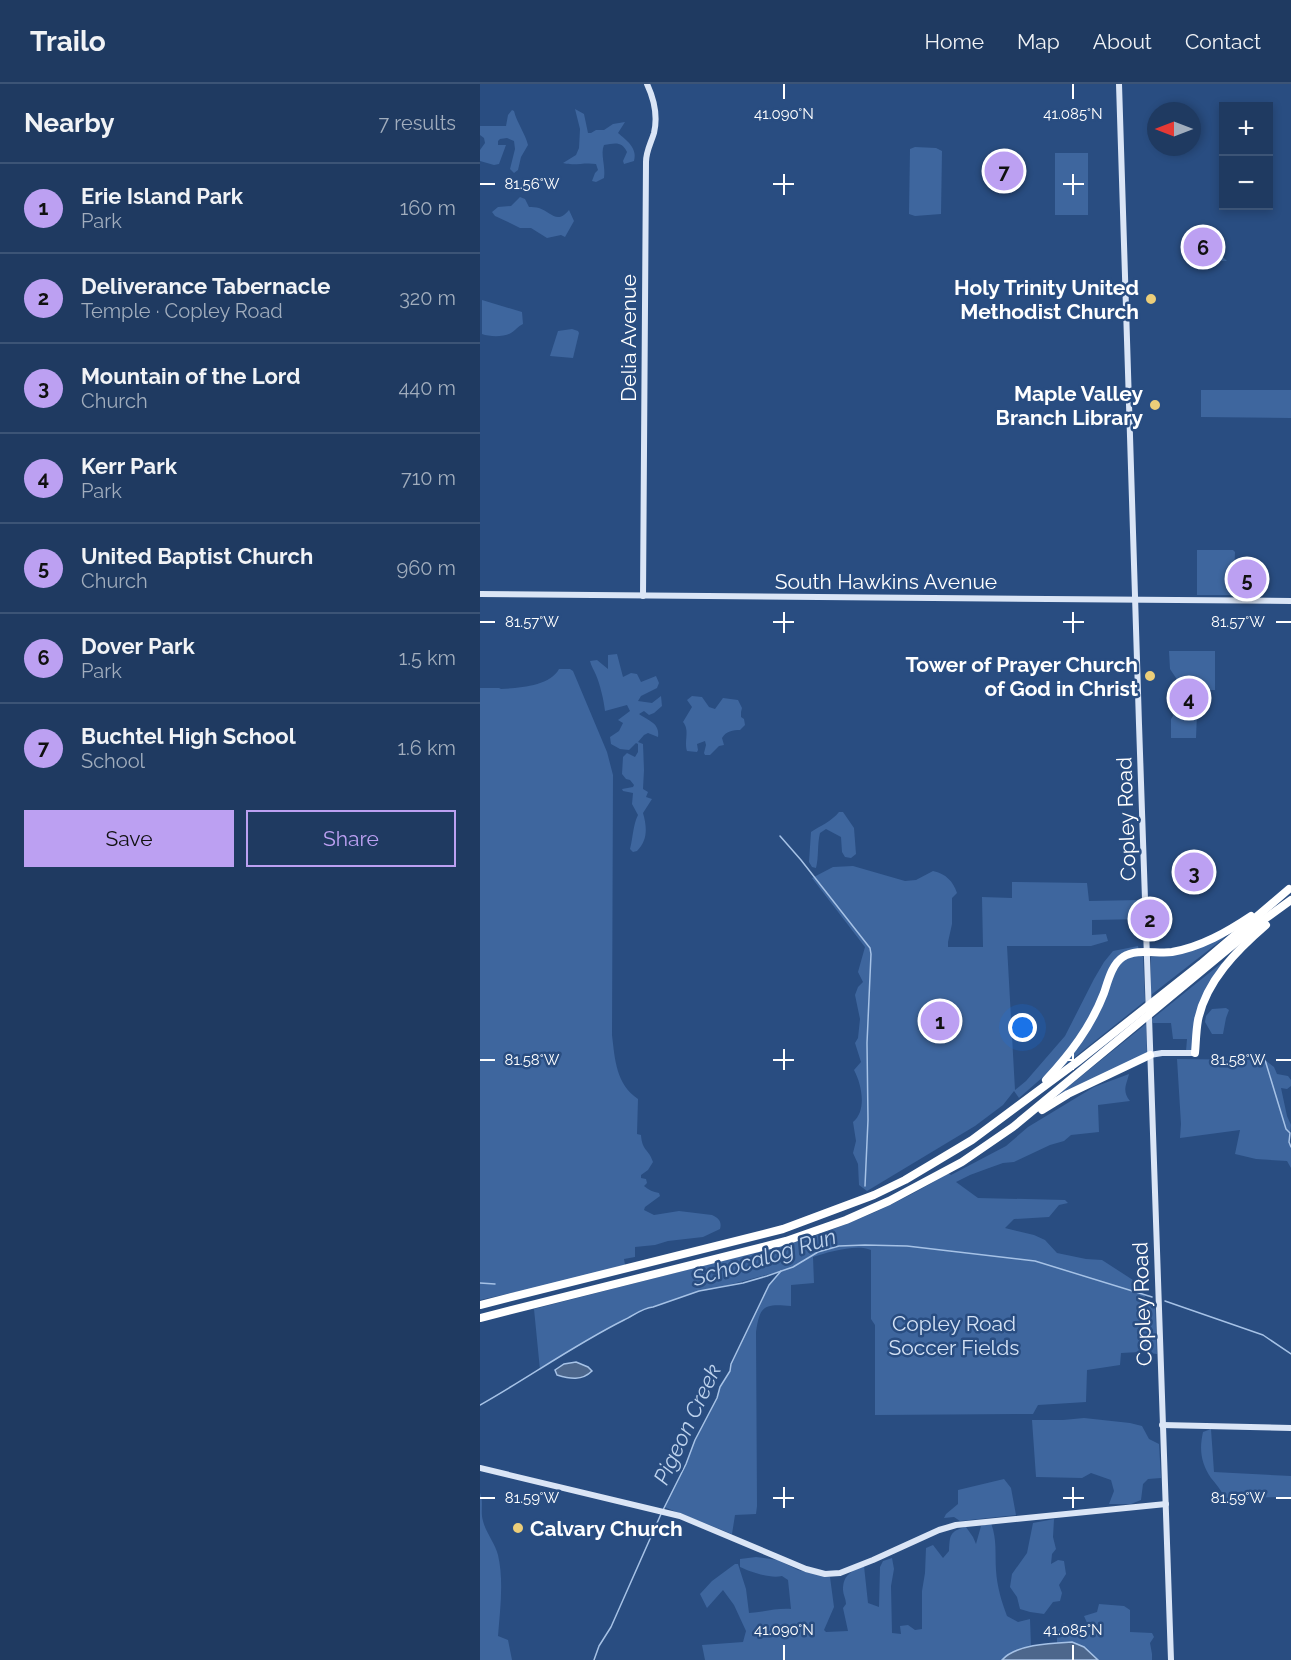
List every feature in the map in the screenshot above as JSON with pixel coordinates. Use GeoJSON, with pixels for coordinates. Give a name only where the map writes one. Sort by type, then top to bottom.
{"type":"FeatureCollection","features":[{"type":"Feature","properties":{"kind":"highway"},"geometry":{"type":"LineString","coordinates":[[480,1305],[676,1257],[798,1224],[874,1195],[905,1180],[972,1140],[1045,1082],[1073,1049],[1095,1014],[1113,968],[1119,960],[1128,955],[1184,949],[1227,932],[1290,888]]}},
{"type":"Feature","properties":{"kind":"highway"},"geometry":{"type":"LineString","coordinates":[[1013,1127],[1137,1019],[1159,996],[1201,964],[1290,888]]}},
{"type":"Feature","properties":{"kind":"highway"},"geometry":{"type":"LineString","coordinates":[[995,1122],[1137,1019],[1160,1006],[1262,921],[1291,901]]}},
{"type":"Feature","properties":{"kind":"highway"},"geometry":{"type":"LineString","coordinates":[[1195,1053],[1200,1012],[1217,978],[1238,952],[1291,901]]}},
{"type":"Feature","properties":{"kind":"highway"},"geometry":{"type":"LineString","coordinates":[[480,1318],[765,1247],[846,1220],[889,1201],[962,1162],[1013,1127],[1068,1094],[1150,1055]]}},
{"type":"Feature","properties":{"kind":"main road","name":"Delia Avenue"},"geometry":{"type":"LineString","coordinates":[[643,596],[646,154],[655,129],[656,115],[653,98],[647,84]]}},
{"type":"Feature","properties":{"kind":"main road","name":"Copley Road"},"geometry":{"type":"LineString","coordinates":[[1119,84],[1171,1660]]}},
{"type":"Feature","properties":{"kind":"main road","name":"South Hawkins Avenue"},"geometry":{"type":"LineString","coordinates":[[480,594],[1291,601]]}},
{"type":"Feature","properties":{"kind":"main road"},"geometry":{"type":"LineString","coordinates":[[1150,1055],[1195,1053]]}},
{"type":"Feature","properties":{"kind":"main road"},"geometry":{"type":"LineString","coordinates":[[1162,1425],[1291,1428]]}},
{"type":"Feature","properties":{"kind":"main road"},"geometry":{"type":"LineString","coordinates":[[480,1468],[663,1512],[703,1525],[806,1569],[832,1574],[853,1569],[939,1530],[956,1525],[1166,1504]]}},
{"type":"Feature","properties":{"kind":"green space"},"geometry":{"type":"Polygon","coordinates":[[[575,109],[584,114],[588,133],[625,122],[618,133],[633,148],[634,161],[624,164],[627,152],[620,144],[604,145],[604,178],[596,182],[592,181],[598,170],[596,164],[563,163],[576,155],[579,148],[580,129],[575,109]]]}},
{"type":"Feature","properties":{"kind":"green space"},"geometry":{"type":"Polygon","coordinates":[[[512,110],[528,145],[521,157],[518,170],[514,173],[510,169],[515,149],[514,141],[507,138],[498,141],[498,145],[506,145],[499,164],[480,161],[480,150],[485,143],[484,138],[480,135],[480,126],[506,126],[508,115],[512,110]]]}},
{"type":"Feature","properties":{"kind":"green space"},"geometry":{"type":"Polygon","coordinates":[[[915,147],[936,148],[942,151],[941,214],[915,216],[909,214],[910,149],[915,147]]]}},
{"type":"Feature","properties":{"kind":"green space"},"geometry":{"type":"Polygon","coordinates":[[[1055,153],[1088,153],[1088,215],[1055,215],[1055,153]]]}},
{"type":"Feature","properties":{"kind":"green space"},"geometry":{"type":"Polygon","coordinates":[[[520,197],[525,199],[529,207],[539,208],[557,217],[561,217],[569,210],[574,221],[565,237],[561,235],[547,238],[531,228],[520,228],[495,216],[492,212],[498,207],[511,206],[520,197]]]}},
{"type":"Feature","properties":{"kind":"green space"},"geometry":{"type":"Polygon","coordinates":[[[1205,233],[1213,247],[1227,261],[1188,261],[1197,235],[1205,233]]]}},
{"type":"Feature","properties":{"kind":"green space"},"geometry":{"type":"Polygon","coordinates":[[[482,300],[522,312],[523,324],[505,335],[482,334],[482,300]]]}},
{"type":"Feature","properties":{"kind":"green space"},"geometry":{"type":"Polygon","coordinates":[[[572,329],[579,333],[573,358],[550,356],[558,331],[572,329]]]}},
{"type":"Feature","properties":{"kind":"green space"},"geometry":{"type":"Polygon","coordinates":[[[1201,390],[1291,390],[1291,418],[1201,417],[1201,390]]]}},
{"type":"Feature","properties":{"kind":"green space"},"geometry":{"type":"Polygon","coordinates":[[[1197,550],[1233,550],[1235,552],[1233,595],[1197,595],[1197,550]]]}},
{"type":"Feature","properties":{"kind":"green space"},"geometry":{"type":"Polygon","coordinates":[[[1169,651],[1215,651],[1215,690],[1198,690],[1196,738],[1171,738],[1171,719],[1179,707],[1180,684],[1170,669],[1169,651]]]}},
{"type":"Feature","properties":{"kind":"green space"},"geometry":{"type":"Polygon","coordinates":[[[617,654],[623,677],[631,673],[637,674],[641,682],[656,676],[659,683],[657,688],[641,696],[638,701],[652,703],[661,696],[662,706],[649,715],[644,711],[639,714],[656,725],[658,737],[648,733],[638,742],[643,744],[643,789],[648,792],[646,797],[652,799],[643,813],[645,838],[641,847],[633,852],[630,849],[638,815],[632,804],[633,793],[622,789],[634,785],[622,774],[623,757],[627,753],[635,757],[638,744],[636,743],[629,750],[620,749],[611,744],[610,737],[619,731],[623,723],[618,720],[630,711],[627,705],[605,711],[599,683],[590,661],[597,660],[608,669],[608,655],[617,654]]]}},
{"type":"Feature","properties":{"kind":"green space"},"geometry":{"type":"Polygon","coordinates":[[[559,669],[573,671],[607,752],[613,775],[612,1035],[621,1079],[638,1099],[637,1134],[641,1135],[643,1144],[653,1162],[641,1178],[646,1179],[647,1183],[644,1186],[659,1193],[660,1196],[644,1210],[654,1215],[679,1211],[712,1215],[719,1220],[721,1227],[703,1237],[635,1247],[635,1257],[624,1259],[625,1265],[480,1300],[480,688],[501,689],[533,685],[549,679],[559,669]]]}},
{"type":"Feature","properties":{"kind":"green space"},"geometry":{"type":"Polygon","coordinates":[[[692,696],[702,697],[709,707],[715,709],[723,698],[738,700],[742,708],[741,717],[745,725],[740,730],[726,734],[722,738],[724,745],[719,746],[710,755],[704,753],[705,741],[697,744],[697,752],[687,751],[686,728],[683,722],[692,707],[687,700],[692,696]]]}},
{"type":"Feature","properties":{"kind":"green space"},"geometry":{"type":"Polygon","coordinates":[[[839,812],[843,812],[854,828],[856,854],[851,858],[845,857],[842,852],[841,837],[826,829],[820,833],[816,868],[812,867],[809,862],[811,832],[839,812]]]}},
{"type":"Feature","properties":{"kind":"green space"},"geometry":{"type":"Polygon","coordinates":[[[853,866],[905,881],[916,880],[933,871],[948,879],[957,893],[952,898],[952,924],[948,947],[983,947],[982,897],[1012,898],[1012,882],[1087,883],[1089,901],[1141,900],[1143,919],[1092,920],[1092,935],[1106,934],[1108,941],[1091,946],[1007,946],[1015,1090],[1026,1081],[1065,1036],[1094,979],[1113,951],[1138,946],[1139,951],[1119,957],[1092,1014],[1060,1062],[1019,1098],[1014,1091],[1003,1105],[975,1126],[867,1191],[859,1185],[858,1164],[853,1153],[856,1141],[853,1122],[862,1105],[859,1083],[854,1070],[861,1062],[855,1043],[858,1038],[860,1019],[855,995],[863,982],[858,972],[865,947],[812,878],[833,867],[853,866]]]}},
{"type":"Feature","properties":{"kind":"green space"},"geometry":{"type":"Polygon","coordinates":[[[1223,936],[1224,938],[1151,995],[1151,957],[1223,936]]]}},
{"type":"Feature","properties":{"kind":"green space"},"geometry":{"type":"Polygon","coordinates":[[[1140,955],[1143,957],[1145,1001],[1060,1069],[1113,975],[1125,958],[1140,955]]]}},
{"type":"Feature","properties":{"kind":"green space"},"geometry":{"type":"Polygon","coordinates":[[[1229,957],[1208,987],[1193,1048],[1186,1051],[1187,1039],[1173,1039],[1171,1023],[1153,1023],[1152,1019],[1229,957]]]}},
{"type":"Feature","properties":{"kind":"green space"},"geometry":{"type":"Polygon","coordinates":[[[1226,1008],[1229,1010],[1223,1034],[1212,1034],[1205,1022],[1206,1016],[1212,1009],[1226,1008]]]}},
{"type":"Feature","properties":{"kind":"green space"},"geometry":{"type":"Polygon","coordinates":[[[1146,1024],[1147,1054],[1059,1094],[1146,1024]]]}},
{"type":"Feature","properties":{"kind":"green space"},"geometry":{"type":"Polygon","coordinates":[[[1177,1059],[1265,1060],[1274,1067],[1277,1074],[1288,1076],[1291,1086],[1287,1089],[1281,1088],[1291,1125],[1289,1142],[1291,1168],[1287,1161],[1256,1159],[1235,1154],[1240,1130],[1180,1138],[1177,1059]]]}},
{"type":"Feature","properties":{"kind":"green space","name":"Copley Road Soccer Fields"},"geometry":{"type":"Polygon","coordinates":[[[1129,1074],[1125,1091],[1130,1101],[1098,1105],[1099,1132],[1071,1135],[1064,1141],[1014,1162],[1003,1163],[956,1182],[978,1198],[1065,1200],[1068,1203],[1059,1205],[1049,1217],[1014,1219],[1005,1228],[1045,1240],[1057,1253],[1102,1260],[1136,1282],[1147,1300],[1155,1302],[1157,1354],[1121,1353],[1120,1365],[1087,1370],[1086,1402],[1038,1405],[1033,1414],[875,1415],[875,1325],[871,1319],[871,1250],[850,1248],[813,1257],[814,1283],[791,1285],[791,1306],[769,1306],[759,1316],[756,1332],[757,1506],[756,1514],[735,1515],[732,1534],[664,1507],[769,1285],[781,1271],[699,1291],[647,1308],[596,1335],[540,1370],[534,1309],[796,1242],[855,1221],[1006,1146],[1028,1127],[1094,1087],[1129,1074]]]}},
{"type":"Feature","properties":{"kind":"green space"},"geometry":{"type":"Polygon","coordinates":[[[1084,1418],[1142,1426],[1149,1439],[1159,1444],[1161,1478],[1148,1479],[1143,1484],[1141,1500],[1131,1504],[1109,1504],[1114,1491],[1111,1480],[1091,1473],[1082,1478],[1036,1477],[1032,1420],[1084,1418]]]}},
{"type":"Feature","properties":{"kind":"green space"},"geometry":{"type":"Polygon","coordinates":[[[1211,1429],[1214,1472],[1291,1476],[1291,1497],[1225,1498],[1203,1462],[1201,1445],[1203,1432],[1211,1429]]]}},
{"type":"Feature","properties":{"kind":"green space"},"geometry":{"type":"Polygon","coordinates":[[[1004,1479],[1011,1488],[1016,1515],[960,1521],[954,1517],[944,1518],[958,1504],[958,1490],[1004,1479]]]}},
{"type":"Feature","properties":{"kind":"green space"},"geometry":{"type":"Polygon","coordinates":[[[480,1493],[483,1521],[497,1551],[500,1565],[501,1596],[498,1636],[508,1640],[512,1660],[480,1660],[480,1493]]]}},
{"type":"Feature","properties":{"kind":"green space"},"geometry":{"type":"Polygon","coordinates":[[[1054,1519],[1053,1537],[1056,1549],[1052,1554],[1051,1564],[1058,1560],[1064,1561],[1066,1574],[1059,1585],[1062,1593],[1060,1601],[1053,1602],[1044,1614],[1020,1609],[1017,1597],[1010,1587],[1012,1574],[1027,1553],[1033,1523],[1054,1519]]]}},
{"type":"Feature","properties":{"kind":"green space"},"geometry":{"type":"Polygon","coordinates":[[[991,1523],[995,1540],[997,1582],[1003,1604],[1007,1616],[1018,1622],[1030,1619],[1031,1647],[1012,1653],[1002,1660],[705,1660],[702,1645],[743,1642],[746,1631],[734,1605],[723,1590],[707,1608],[700,1594],[712,1581],[735,1564],[738,1564],[746,1589],[749,1613],[791,1609],[788,1580],[782,1576],[766,1576],[740,1567],[740,1559],[756,1557],[778,1560],[798,1570],[830,1577],[834,1607],[824,1630],[826,1632],[848,1631],[843,1608],[846,1604],[843,1585],[849,1574],[864,1566],[868,1603],[879,1607],[880,1567],[883,1561],[892,1558],[894,1569],[891,1586],[892,1633],[901,1634],[900,1626],[908,1625],[915,1630],[922,1629],[922,1591],[926,1548],[933,1545],[943,1558],[949,1551],[953,1532],[966,1527],[976,1544],[981,1526],[991,1523]]]}},
{"type":"Feature","properties":{"kind":"green space"},"geometry":{"type":"Polygon","coordinates":[[[1099,1604],[1124,1606],[1130,1610],[1130,1632],[1152,1633],[1154,1637],[1150,1643],[1152,1660],[1098,1660],[1084,1647],[1057,1643],[1057,1631],[1064,1623],[1086,1635],[1092,1634],[1094,1629],[1088,1625],[1084,1616],[1097,1612],[1099,1604]]]}},
{"type":"Feature","properties":{"kind":"shaded area"},"geometry":{"type":"Polygon","coordinates":[[[576,1362],[592,1371],[576,1378],[557,1375],[555,1370],[564,1364],[576,1362]]]}},
{"type":"Feature","properties":{"kind":"shaded area"},"geometry":{"type":"Polygon","coordinates":[[[1072,1642],[1084,1647],[1098,1660],[1002,1660],[1025,1648],[1072,1642]]]}},
{"type":"Feature","properties":{"kind":"waterway"},"geometry":{"type":"LineString","coordinates":[[780,836],[870,948],[865,1186]]}},
{"type":"Feature","properties":{"kind":"waterway"},"geometry":{"type":"LineString","coordinates":[[1265,1060],[1286,1129],[1290,1133],[1291,1147]]}},
{"type":"Feature","properties":{"kind":"waterway","name":"Schocalog Run"},"geometry":{"type":"LineString","coordinates":[[480,1405],[641,1310],[699,1291],[767,1276],[793,1267],[818,1252],[839,1246],[907,1246],[1035,1261],[1152,1297]]}},
{"type":"Feature","properties":{"kind":"waterway","name":"Pigeon Creek"},"geometry":{"type":"LineString","coordinates":[[663,1510],[769,1285],[781,1271]]}},
{"type":"Feature","properties":{"kind":"waterway"},"geometry":{"type":"LineString","coordinates":[[480,1283],[495,1284]]}},
{"type":"Feature","properties":{"kind":"waterway","name":"Schocalog Run"},"geometry":{"type":"LineString","coordinates":[[1165,1301],[1263,1335],[1291,1354]]}},
{"type":"Feature","properties":{"kind":"waterway","name":"Pigeon Creek"},"geometry":{"type":"LineString","coordinates":[[594,1660],[661,1514]]}},
{"type":"Feature","properties":{"kind":"place","name":"Buchtel High School"},"geometry":{"type":"Point","coordinates":[1004,171]}},
{"type":"Feature","properties":{"kind":"place","name":"Dover Park"},"geometry":{"type":"Point","coordinates":[1203,247]}},
{"type":"Feature","properties":{"kind":"place","name":"Holy Trinity United Methodist Church"},"geometry":{"type":"Point","coordinates":[1151,299]}},
{"type":"Feature","properties":{"kind":"place","name":"Maple Valley Branch Library"},"geometry":{"type":"Point","coordinates":[1155,405]}},
{"type":"Feature","properties":{"kind":"place","name":"United Baptist Church"},"geometry":{"type":"Point","coordinates":[1247,579]}},
{"type":"Feature","properties":{"kind":"place","name":"Tower of Prayer Church of God in Christ"},"geometry":{"type":"Point","coordinates":[1150,676]}},
{"type":"Feature","properties":{"kind":"place","name":"Kerr Park"},"geometry":{"type":"Point","coordinates":[1189,698]}},
{"type":"Feature","properties":{"kind":"place","name":"Mountain of the Lord"},"geometry":{"type":"Point","coordinates":[1194,872]}},
{"type":"Feature","properties":{"kind":"place","name":"Deliverance Tabernacle"},"geometry":{"type":"Point","coordinates":[1150,919]}},
{"type":"Feature","properties":{"kind":"place","name":"Erie Island Park"},"geometry":{"type":"Point","coordinates":[940,1021]}},
{"type":"Feature","properties":{"kind":"place","name":"Calvary Church"},"geometry":{"type":"Point","coordinates":[518,1528]}}]}
